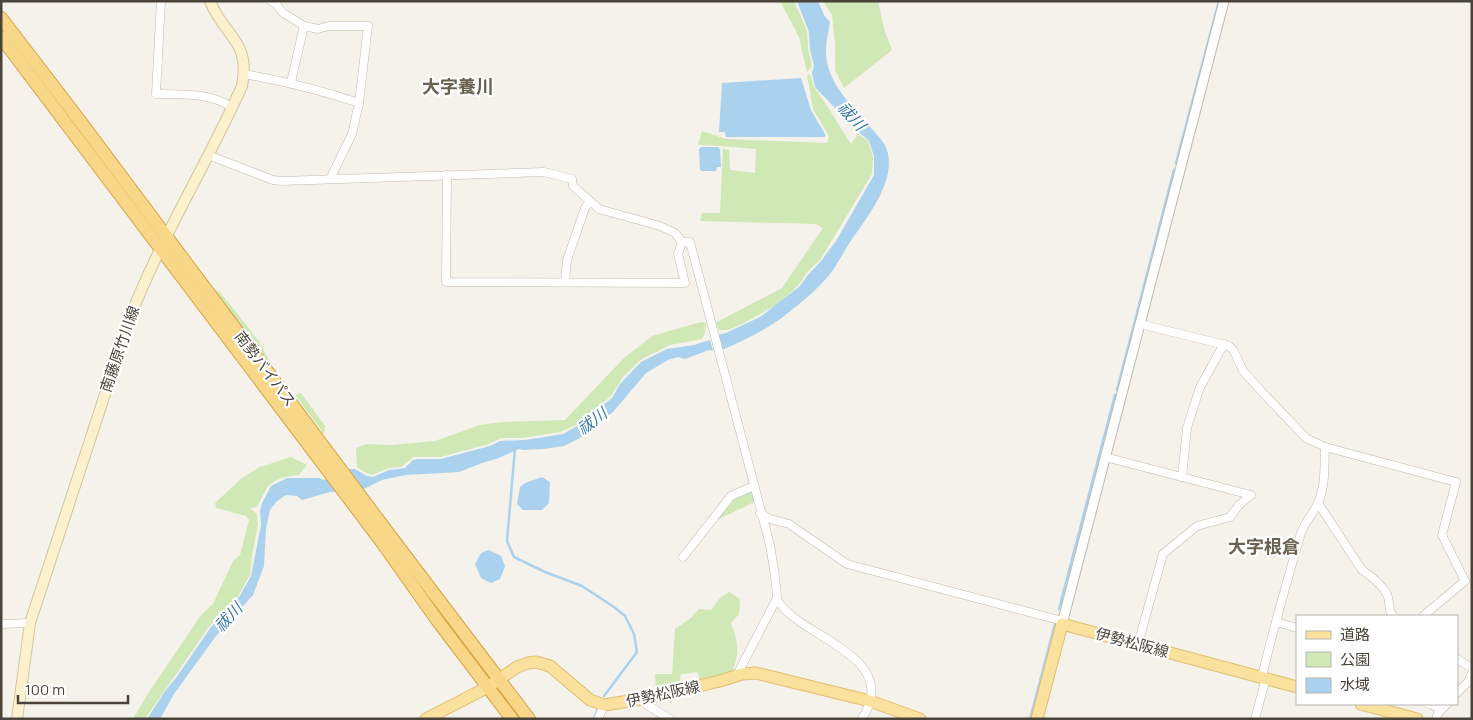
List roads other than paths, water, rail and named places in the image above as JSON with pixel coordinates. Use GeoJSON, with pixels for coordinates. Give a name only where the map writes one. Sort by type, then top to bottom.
{"type":"FeatureCollection","features":[{"type":"Feature","properties":{"kind":"highway","name":"南勢バイパス"},"geometry":{"type":"LineString","coordinates":[[1,18],[166,236],[309,437]]}},
{"type":"Feature","properties":{"kind":"highway","name":"南勢バイパス"},"geometry":{"type":"LineString","coordinates":[[1,37],[160,250],[309,437],[386,539],[499,678],[529,719]]}},
{"type":"Feature","properties":{"kind":"highway","name":"南勢バイパス"},"geometry":{"type":"LineString","coordinates":[[386,539],[512,719]]}},
{"type":"Feature","properties":{"kind":"main road","name":"南藤原竹川線"},"geometry":{"type":"LineString","coordinates":[[17,719],[30,623],[128,324],[144,282],[166,236],[242,86],[244,74],[243,58],[238,43],[214,12],[210,1]]}},
{"type":"Feature","properties":{"kind":"main road","name":"伊勢松阪線"},"geometry":{"type":"LineString","coordinates":[[1062,624],[1296,687]]}},
{"type":"Feature","properties":{"kind":"main road"},"geometry":{"type":"LineString","coordinates":[[1037,719],[1062,624]]}},
{"type":"Feature","properties":{"kind":"main road","name":"伊勢松阪線"},"geometry":{"type":"LineString","coordinates":[[426,719],[488,687],[517,667],[528,663],[543,663],[550,666],[590,700],[604,705],[642,699],[720,682],[737,675],[756,673],[870,701],[920,719]]}},
{"type":"Feature","properties":{"kind":"main road"},"geometry":{"type":"LineString","coordinates":[[1369,705],[1417,719]]}},
{"type":"Feature","properties":{"kind":"street"},"geometry":{"type":"LineString","coordinates":[[161,1],[156,94],[206,97],[224,102],[232,107]]}},
{"type":"Feature","properties":{"kind":"street"},"geometry":{"type":"LineString","coordinates":[[272,1],[282,12],[304,26],[318,28],[329,26],[368,26],[359,103],[352,134],[330,179]]}},
{"type":"Feature","properties":{"kind":"street"},"geometry":{"type":"LineString","coordinates":[[1062,624],[1224,1]]}},
{"type":"Feature","properties":{"kind":"street"},"geometry":{"type":"LineString","coordinates":[[291,82],[304,26]]}},
{"type":"Feature","properties":{"kind":"street"},"geometry":{"type":"LineString","coordinates":[[244,74],[291,82],[359,103]]}},
{"type":"Feature","properties":{"kind":"street"},"geometry":{"type":"LineString","coordinates":[[208,155],[273,180],[544,172],[572,179],[573,186],[599,209],[660,226],[674,233],[682,242],[690,242],[718,354],[770,545],[777,587],[777,598],[737,675]]}},
{"type":"Feature","properties":{"kind":"street"},"geometry":{"type":"LineString","coordinates":[[447,175],[446,282],[685,283],[678,254],[682,242]]}},
{"type":"Feature","properties":{"kind":"street"},"geometry":{"type":"LineString","coordinates":[[565,282],[567,260],[590,201]]}},
{"type":"Feature","properties":{"kind":"street"},"geometry":{"type":"LineString","coordinates":[[1140,324],[1224,344],[1234,351],[1243,370],[1306,438],[1325,447],[1456,482],[1442,535],[1465,582],[1424,615]]}},
{"type":"Feature","properties":{"kind":"street"},"geometry":{"type":"LineString","coordinates":[[1182,477],[1188,428],[1192,412],[1200,387],[1224,344]]}},
{"type":"Feature","properties":{"kind":"street"},"geometry":{"type":"LineString","coordinates":[[1255,719],[1276,622],[1304,526],[1318,503],[1325,478],[1325,447]]}},
{"type":"Feature","properties":{"kind":"street"},"geometry":{"type":"LineString","coordinates":[[1105,457],[1251,495],[1239,505],[1230,517],[1197,526],[1163,554],[1138,644]]}},
{"type":"Feature","properties":{"kind":"street"},"geometry":{"type":"LineString","coordinates":[[683,557],[731,496],[754,486]]}},
{"type":"Feature","properties":{"kind":"street"},"geometry":{"type":"LineString","coordinates":[[1318,503],[1362,570],[1373,578],[1388,596],[1389,609],[1392,615]]}},
{"type":"Feature","properties":{"kind":"street"},"geometry":{"type":"LineString","coordinates":[[760,513],[770,520],[789,524],[847,564],[1059,620],[1062,624]]}},
{"type":"Feature","properties":{"kind":"street"},"geometry":{"type":"LineString","coordinates":[[777,598],[790,615],[857,661],[870,677],[870,701],[862,719]]}},
{"type":"Feature","properties":{"kind":"street"},"geometry":{"type":"LineString","coordinates":[[1276,622],[1296,628]]}},
{"type":"Feature","properties":{"kind":"street"},"geometry":{"type":"LineString","coordinates":[[1,624],[30,623]]}},
{"type":"Feature","properties":{"kind":"street"},"geometry":{"type":"LineString","coordinates":[[1458,660],[1471,670],[1468,682],[1458,692]]}},
{"type":"Feature","properties":{"kind":"street"},"geometry":{"type":"LineString","coordinates":[[642,699],[647,705],[670,719]]}},
{"type":"Feature","properties":{"kind":"street"},"geometry":{"type":"LineString","coordinates":[[598,719],[604,705]]}},
{"type":"Feature","properties":{"kind":"street"},"geometry":{"type":"LineString","coordinates":[[1436,719],[1444,706]]}},
{"type":"Feature","properties":{"kind":"water","name":"祓川"},"geometry":{"type":"Polygon","coordinates":[[[797,1],[818,1],[824,15],[830,22],[826,42],[829,70],[845,98],[886,146],[889,162],[888,174],[884,187],[871,211],[833,270],[820,285],[780,319],[748,338],[722,350],[718,335],[760,317],[800,286],[836,241],[874,175],[874,156],[869,141],[815,87],[809,32],[797,1]]]}},
{"type":"Feature","properties":{"kind":"water"},"geometry":{"type":"Polygon","coordinates":[[[801,78],[811,110],[825,137],[726,137],[725,132],[719,132],[722,83],[801,78]]]}},
{"type":"Feature","properties":{"kind":"water"},"geometry":{"type":"Polygon","coordinates":[[[701,147],[718,147],[720,149],[721,167],[717,167],[716,171],[700,170],[699,149],[701,147]]]}},
{"type":"Feature","properties":{"kind":"water","name":"祓川"},"geometry":{"type":"Polygon","coordinates":[[[710,340],[713,351],[709,350],[685,359],[678,357],[668,360],[646,373],[613,412],[580,438],[564,446],[543,449],[519,449],[459,472],[406,475],[382,480],[364,489],[330,492],[302,500],[297,496],[286,495],[277,501],[270,510],[266,528],[264,566],[253,595],[216,636],[174,694],[160,719],[147,719],[211,627],[239,597],[251,576],[261,525],[260,511],[271,486],[287,478],[319,478],[324,480],[349,469],[355,469],[367,476],[373,477],[389,470],[405,468],[413,460],[441,459],[490,446],[500,441],[525,440],[563,434],[577,426],[612,398],[620,384],[641,362],[667,349],[694,345],[710,340]]]}},
{"type":"Feature","properties":{"kind":"water"},"geometry":{"type":"Polygon","coordinates":[[[542,477],[550,482],[549,503],[542,510],[523,510],[517,504],[520,487],[525,483],[542,477]]]}},
{"type":"Feature","properties":{"kind":"water"},"geometry":{"type":"Polygon","coordinates":[[[489,550],[501,556],[505,566],[500,579],[491,583],[481,578],[475,564],[481,553],[489,550]]]}},
{"type":"Feature","properties":{"kind":"waterway"},"geometry":{"type":"LineString","coordinates":[[1176,163],[1219,1]]}},
{"type":"Feature","properties":{"kind":"waterway"},"geometry":{"type":"LineString","coordinates":[[1117,390],[1174,170]]}},
{"type":"Feature","properties":{"kind":"waterway"},"geometry":{"type":"LineString","coordinates":[[1059,609],[1115,395]]}},
{"type":"Feature","properties":{"kind":"waterway"},"geometry":{"type":"LineString","coordinates":[[515,448],[507,541],[514,557],[545,572],[582,586],[625,616],[634,634],[637,652],[604,696]]}},
{"type":"Feature","properties":{"kind":"waterway"},"geometry":{"type":"LineString","coordinates":[[1030,719],[1055,624]]}},
{"type":"Feature","properties":{"kind":"waterway"},"geometry":{"type":"LineString","coordinates":[[594,719],[599,706]]}},
{"type":"Feature","properties":{"kind":"district","name":"大字養川"},"geometry":{"type":"Point","coordinates":[458,87]}},
{"type":"Feature","properties":{"kind":"district","name":"大字根倉"},"geometry":{"type":"Point","coordinates":[1264,547]}}]}
